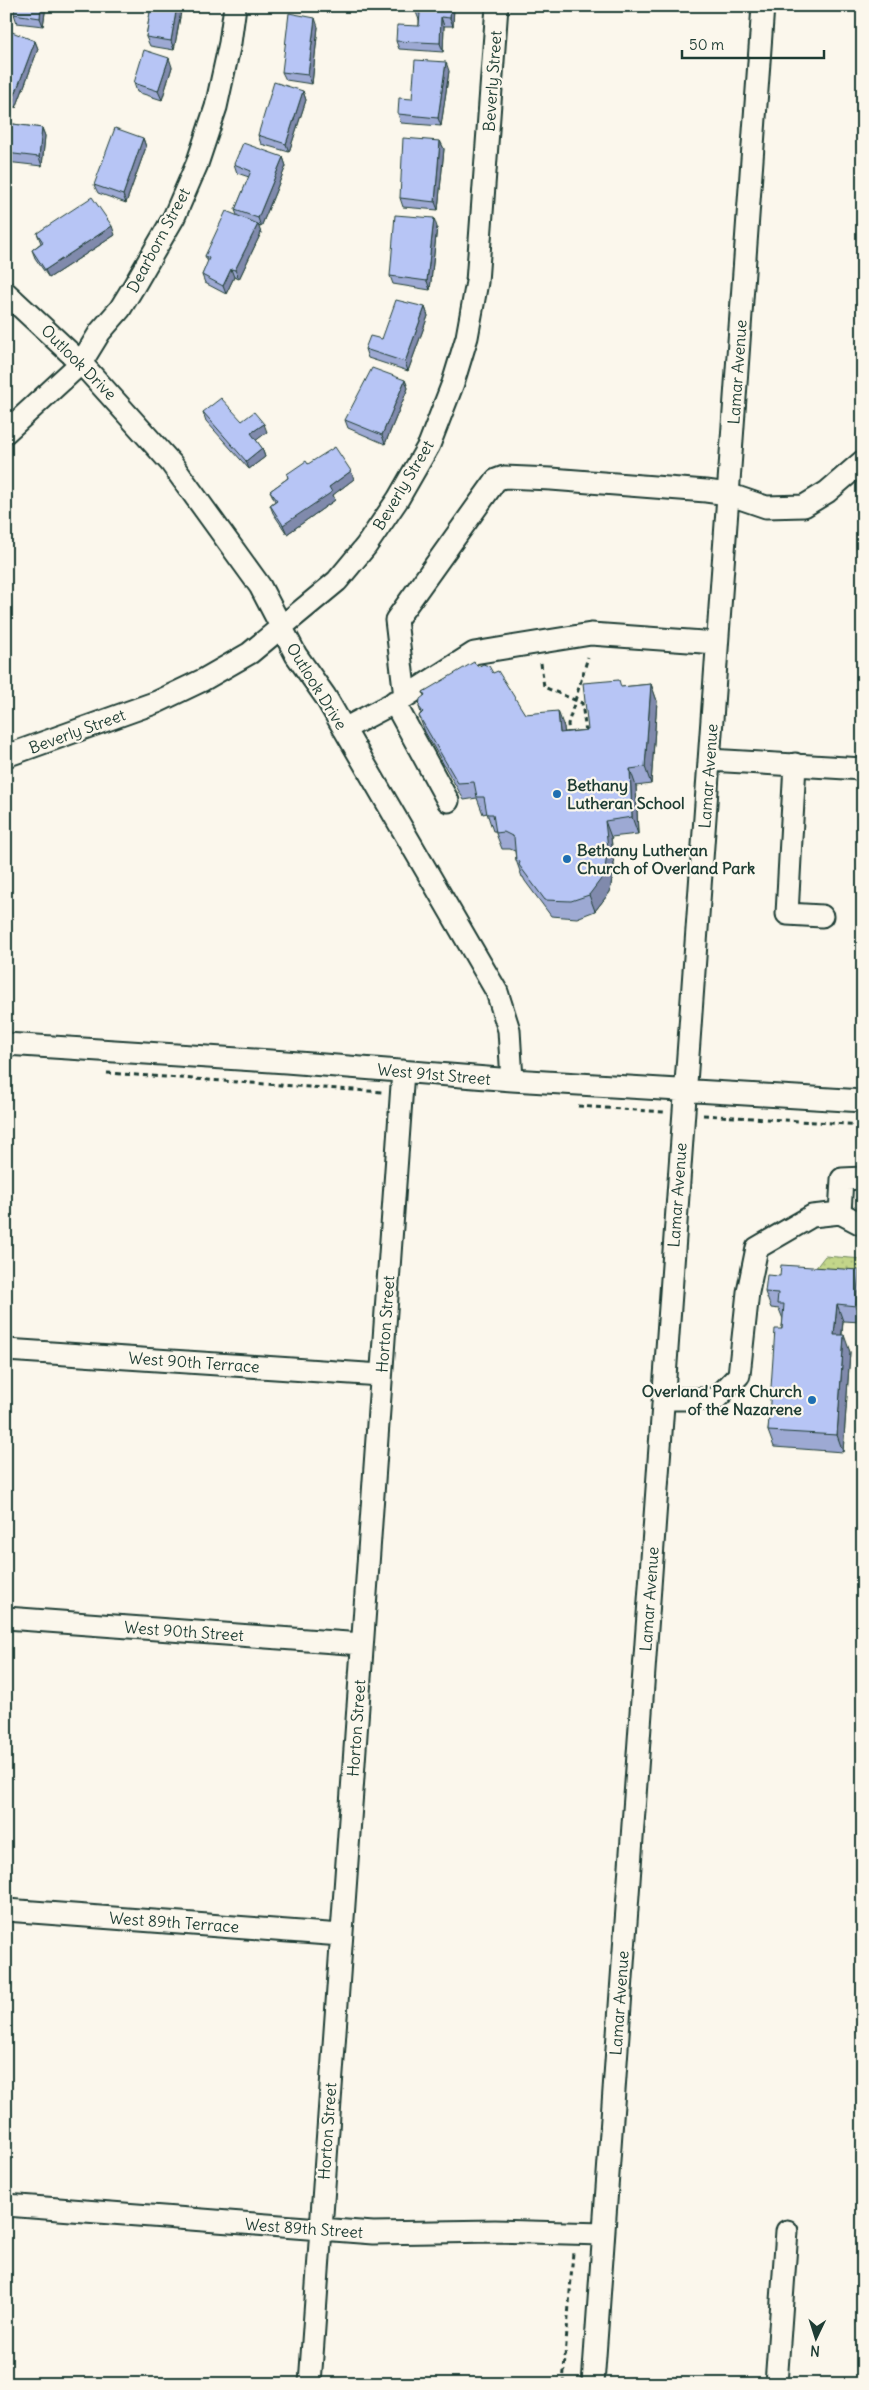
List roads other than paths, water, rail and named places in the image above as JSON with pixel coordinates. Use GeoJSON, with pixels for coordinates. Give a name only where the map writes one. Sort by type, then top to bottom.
{"type":"FeatureCollection","features":[{"type":"Feature","properties":{"kind":"street","name":"Dearborn Street"},"geometry":{"type":"LineString","coordinates":[[6,432],[81,363],[100,332],[120,309],[174,217],[197,164],[216,107],[230,43],[235,6]]}},
{"type":"Feature","properties":{"kind":"street","name":"Beverly Street"},"geometry":{"type":"LineString","coordinates":[[6,756],[157,702],[203,680],[250,653],[337,581],[366,546],[398,499],[429,445],[453,383],[467,337],[477,282],[497,6]]}},
{"type":"Feature","properties":{"kind":"street","name":"Lamar Avenue"},"geometry":{"type":"LineString","coordinates":[[593,2384],[763,6]]}},
{"type":"Feature","properties":{"kind":"street","name":"Outlook Drive"},"geometry":{"type":"LineString","coordinates":[[6,293],[81,363],[171,462],[246,564],[296,655],[312,676],[344,729],[497,992],[509,1030],[512,1080]]}},
{"type":"Feature","properties":{"kind":"street"},"geometry":{"type":"LineString","coordinates":[[448,801],[399,700],[396,620],[496,480],[504,477],[551,479],[728,494],[766,507],[804,506],[827,492],[863,461]]}},
{"type":"Feature","properties":{"kind":"street"},"geometry":{"type":"LineString","coordinates":[[344,729],[399,700],[474,653],[590,634],[717,643]]}},
{"type":"Feature","properties":{"kind":"street"},"geometry":{"type":"LineString","coordinates":[[709,760],[863,769]]}},
{"type":"Feature","properties":{"kind":"street"},"geometry":{"type":"LineString","coordinates":[[796,764],[787,914],[822,916]]}},
{"type":"Feature","properties":{"kind":"street","name":"West 91st Street"},"geometry":{"type":"LineString","coordinates":[[6,1044],[512,1080],[863,1101]]}},
{"type":"Feature","properties":{"kind":"street","name":"Horton Street"},"geometry":{"type":"LineString","coordinates":[[310,2384],[403,1071]]}},
{"type":"Feature","properties":{"kind":"street"},"geometry":{"type":"LineString","coordinates":[[840,1213],[842,1179],[863,1178]]}},
{"type":"Feature","properties":{"kind":"street"},"geometry":{"type":"LineString","coordinates":[[663,1399],[716,1399],[739,1375],[748,1292],[757,1248],[812,1216],[840,1213],[863,1225]]}},
{"type":"Feature","properties":{"kind":"street","name":"West 90th Terrace"},"geometry":{"type":"LineString","coordinates":[[6,1350],[381,1375]]}},
{"type":"Feature","properties":{"kind":"street","name":"West 90th Street"},"geometry":{"type":"LineString","coordinates":[[6,1618],[362,1644]]}},
{"type":"Feature","properties":{"kind":"street","name":"West 89th Terrace"},"geometry":{"type":"LineString","coordinates":[[6,1910],[342,1935]]}},
{"type":"Feature","properties":{"kind":"street","name":"West 89th Street"},"geometry":{"type":"LineString","coordinates":[[6,2206],[397,2233],[504,2231],[603,2234]]}},
{"type":"Feature","properties":{"kind":"street"},"geometry":{"type":"LineString","coordinates":[[776,2384],[787,2231]]}},
{"type":"Feature","properties":{"kind":"place","name":"Bethany Lutheran School"},"geometry":{"type":"Point","coordinates":[557,794]}},
{"type":"Feature","properties":{"kind":"place","name":"Bethany Lutheran Church of Overland Park"},"geometry":{"type":"Point","coordinates":[567,859]}},
{"type":"Feature","properties":{"kind":"place","name":"Overland Park Church of the Nazarene"},"geometry":{"type":"Point","coordinates":[812,1400]}}]}
